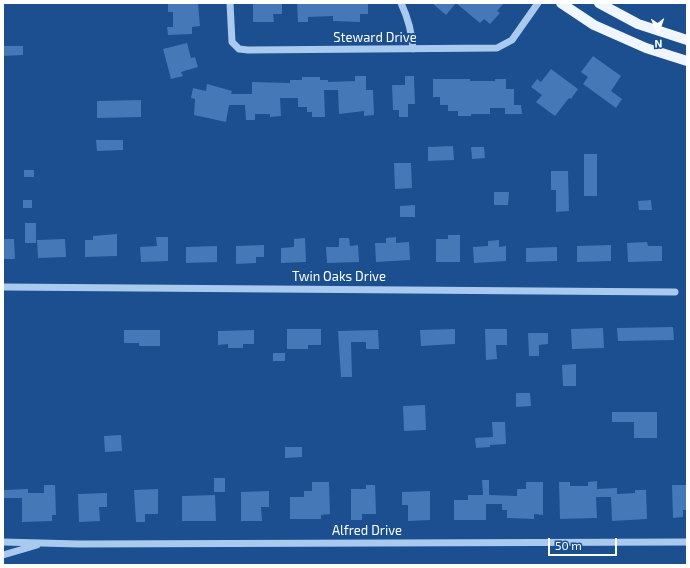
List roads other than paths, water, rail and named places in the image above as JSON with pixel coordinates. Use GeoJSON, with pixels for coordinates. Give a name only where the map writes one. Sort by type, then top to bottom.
{"type":"FeatureCollection","features":[{"type":"Feature","properties":{"kind":"main road"},"geometry":{"type":"LineString","coordinates":[[561,3],[594,25],[646,48],[687,61]]}},
{"type":"Feature","properties":{"kind":"main road"},"geometry":{"type":"LineString","coordinates":[[599,3],[638,24],[687,40]]}},
{"type":"Feature","properties":{"kind":"street","name":"Steward Drive"},"geometry":{"type":"LineString","coordinates":[[230,3],[231,38],[235,46],[243,50],[497,48],[512,40],[538,3]]}},
{"type":"Feature","properties":{"kind":"street"},"geometry":{"type":"LineString","coordinates":[[401,3],[407,14],[412,49]]}},
{"type":"Feature","properties":{"kind":"street","name":"Twin Oaks Drive"},"geometry":{"type":"LineString","coordinates":[[3,287],[675,292]]}},
{"type":"Feature","properties":{"kind":"street","name":"Alfred Drive"},"geometry":{"type":"LineString","coordinates":[[3,542],[687,542]]}},
{"type":"Feature","properties":{"kind":"street","name":"Alfred Drive"},"geometry":{"type":"LineString","coordinates":[[3,555],[46,543]]}}]}
